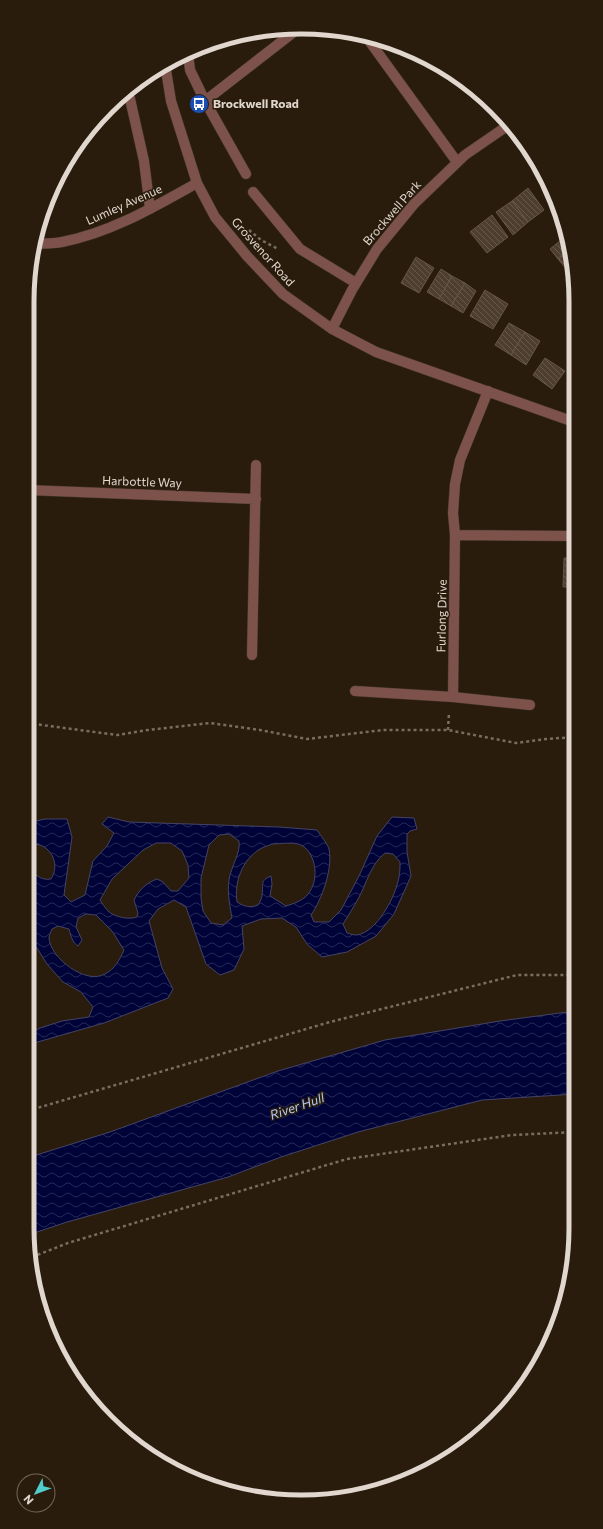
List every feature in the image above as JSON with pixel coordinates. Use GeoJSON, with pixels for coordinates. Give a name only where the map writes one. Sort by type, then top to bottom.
{"type":"FeatureCollection","features":[{"type":"Feature","properties":{"kind":"street"},"geometry":{"type":"LineString","coordinates":[[205,101],[288,35]]}},
{"type":"Feature","properties":{"kind":"street"},"geometry":{"type":"LineString","coordinates":[[371,43],[458,162]]}},
{"type":"Feature","properties":{"kind":"street"},"geometry":{"type":"LineString","coordinates":[[189,59],[190,70],[205,101],[246,174]]}},
{"type":"Feature","properties":{"kind":"street","name":"Grosvenor Road"},"geometry":{"type":"LineString","coordinates":[[166,71],[171,101],[197,183],[214,217],[247,256],[283,294],[332,329],[376,352],[569,420]]}},
{"type":"Feature","properties":{"kind":"street"},"geometry":{"type":"LineString","coordinates":[[129,96],[144,161],[150,209]]}},
{"type":"Feature","properties":{"kind":"street","name":"Brockwell Park"},"geometry":{"type":"LineString","coordinates":[[332,329],[356,283],[377,249],[409,210],[458,162],[505,128]]}},
{"type":"Feature","properties":{"kind":"street","name":"Lumley Avenue"},"geometry":{"type":"LineString","coordinates":[[40,244],[61,242],[94,234],[150,209],[197,183]]}},
{"type":"Feature","properties":{"kind":"street"},"geometry":{"type":"LineString","coordinates":[[253,192],[300,249],[356,283]]}},
{"type":"Feature","properties":{"kind":"street","name":"Furlong Drive"},"geometry":{"type":"LineString","coordinates":[[453,697],[455,535],[453,513],[455,484],[460,460],[488,391]]}},
{"type":"Feature","properties":{"kind":"street"},"geometry":{"type":"LineString","coordinates":[[252,655],[256,465]]}},
{"type":"Feature","properties":{"kind":"street","name":"Harbottle Way"},"geometry":{"type":"LineString","coordinates":[[34,490],[256,499]]}},
{"type":"Feature","properties":{"kind":"street"},"geometry":{"type":"LineString","coordinates":[[455,535],[569,536]]}},
{"type":"Feature","properties":{"kind":"street"},"geometry":{"type":"LineString","coordinates":[[355,691],[453,697],[530,705]]}},
{"type":"Feature","properties":{"kind":"path"},"geometry":{"type":"LineString","coordinates":[[448,730],[449,710]]}},
{"type":"Feature","properties":{"kind":"path"},"geometry":{"type":"LineString","coordinates":[[34,724],[117,736],[148,730],[210,723],[260,730],[307,739],[383,730],[448,730],[516,743],[569,737]]}},
{"type":"Feature","properties":{"kind":"path"},"geometry":{"type":"LineString","coordinates":[[34,1109],[330,1022],[509,977],[517,975],[569,975]]}},
{"type":"Feature","properties":{"kind":"path"},"geometry":{"type":"LineString","coordinates":[[36,1256],[68,1243],[347,1159],[512,1135],[569,1132]]}},
{"type":"Feature","properties":{"kind":"water"},"geometry":{"type":"Polygon","coordinates":[[[108,817],[129,822],[279,827],[317,830],[329,849],[330,857],[326,884],[311,915],[314,922],[329,922],[341,910],[359,876],[377,836],[392,817],[414,818],[417,829],[410,831],[407,834],[407,852],[411,876],[394,914],[376,936],[347,952],[322,957],[307,944],[296,927],[282,918],[261,919],[242,926],[244,949],[234,970],[220,975],[206,964],[186,907],[174,900],[158,909],[149,921],[162,968],[173,989],[168,998],[104,1023],[34,1043],[34,1031],[62,1021],[89,1017],[93,1007],[81,992],[63,982],[47,964],[37,948],[34,947],[34,874],[43,879],[51,879],[55,869],[55,864],[52,855],[45,847],[34,845],[34,821],[45,819],[67,819],[72,837],[64,895],[71,902],[85,895],[93,861],[107,846],[114,833],[102,824],[108,817]],[[229,834],[219,835],[209,845],[201,878],[201,898],[203,911],[211,923],[223,925],[232,918],[228,885],[239,850],[239,841],[229,834]],[[156,843],[143,850],[112,879],[100,900],[108,911],[114,915],[126,918],[137,917],[138,913],[134,900],[143,887],[157,879],[163,882],[171,891],[178,891],[189,878],[188,865],[182,851],[171,843],[156,843]],[[272,844],[261,848],[248,859],[244,865],[238,879],[236,894],[237,902],[250,907],[258,905],[262,897],[263,881],[271,876],[272,884],[270,896],[286,906],[304,898],[312,889],[315,869],[314,862],[308,850],[300,844],[272,844]],[[385,853],[369,874],[358,899],[343,924],[347,933],[357,935],[372,927],[390,903],[394,894],[399,877],[400,862],[393,854],[385,853]],[[86,914],[78,918],[76,927],[82,940],[78,946],[73,941],[69,929],[58,926],[52,929],[49,938],[51,946],[62,961],[79,973],[88,976],[97,976],[109,972],[117,964],[124,950],[112,931],[96,915],[86,914]]]}},
{"type":"Feature","properties":{"kind":"water","name":"River Hull"},"geometry":{"type":"Polygon","coordinates":[[[569,1012],[569,1094],[482,1100],[358,1132],[281,1157],[228,1177],[67,1222],[34,1233],[34,1156],[110,1132],[278,1071],[385,1040],[500,1021],[569,1012]]]}},
{"type":"Feature","properties":{"kind":"building"},"geometry":{"type":"Polygon","coordinates":[[[528,188],[544,210],[528,222],[512,201],[528,188]]]}},
{"type":"Feature","properties":{"kind":"building"},"geometry":{"type":"Polygon","coordinates":[[[512,201],[528,222],[513,235],[496,212],[512,201]]]}},
{"type":"Feature","properties":{"kind":"building"},"geometry":{"type":"Polygon","coordinates":[[[492,215],[508,237],[487,253],[470,232],[492,215]]]}},
{"type":"Feature","properties":{"kind":"building"},"geometry":{"type":"Polygon","coordinates":[[[562,239],[565,253],[558,259],[550,249],[562,239]]]}},
{"type":"Feature","properties":{"kind":"building"},"geometry":{"type":"Polygon","coordinates":[[[565,253],[567,268],[566,269],[558,259],[565,253]]]}},
{"type":"Feature","properties":{"kind":"building"},"geometry":{"type":"Polygon","coordinates":[[[416,257],[434,268],[419,293],[401,283],[416,257]]]}},
{"type":"Feature","properties":{"kind":"building"},"geometry":{"type":"Polygon","coordinates":[[[441,269],[452,276],[439,299],[427,292],[441,269]]]}},
{"type":"Feature","properties":{"kind":"building"},"geometry":{"type":"Polygon","coordinates":[[[452,276],[465,283],[451,306],[439,299],[452,276]]]}},
{"type":"Feature","properties":{"kind":"building"},"geometry":{"type":"Polygon","coordinates":[[[465,283],[476,291],[463,313],[451,306],[465,283]]]}},
{"type":"Feature","properties":{"kind":"building"},"geometry":{"type":"Polygon","coordinates":[[[485,290],[508,304],[493,329],[470,316],[485,290]]]}},
{"type":"Feature","properties":{"kind":"building"},"geometry":{"type":"Polygon","coordinates":[[[509,323],[525,332],[511,355],[495,345],[509,323]]]}},
{"type":"Feature","properties":{"kind":"building"},"geometry":{"type":"Polygon","coordinates":[[[525,332],[540,341],[526,365],[511,355],[525,332]]]}},
{"type":"Feature","properties":{"kind":"building"},"geometry":{"type":"Polygon","coordinates":[[[545,358],[565,371],[552,389],[533,375],[545,358]]]}},
{"type":"Feature","properties":{"kind":"building"},"geometry":{"type":"Polygon","coordinates":[[[564,558],[569,558],[569,587],[563,587],[564,558]]]}},
{"type":"Feature","properties":{"kind":"place","name":"Brockwell Road"},"geometry":{"type":"Point","coordinates":[199,104]}}]}
